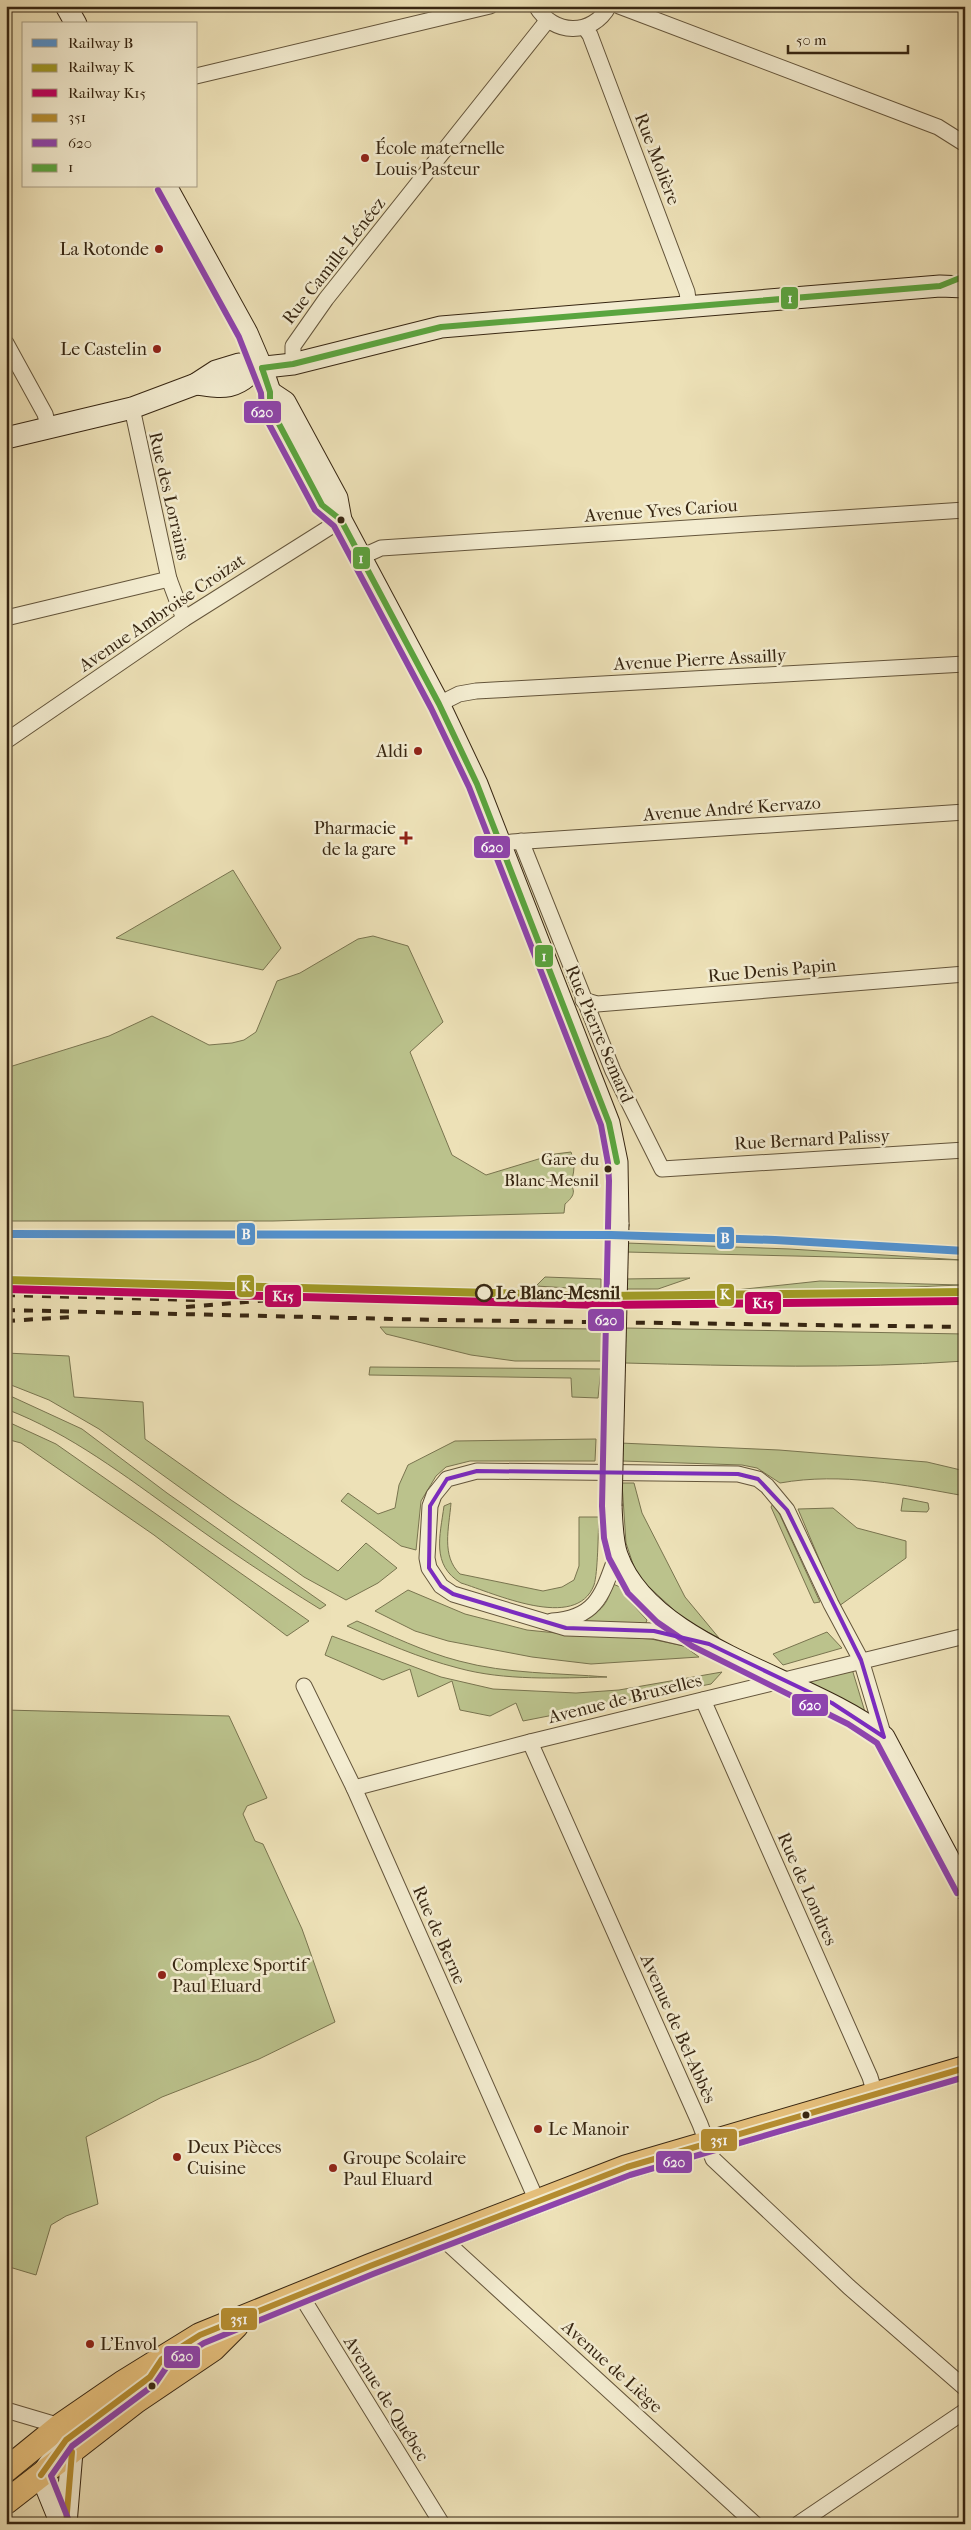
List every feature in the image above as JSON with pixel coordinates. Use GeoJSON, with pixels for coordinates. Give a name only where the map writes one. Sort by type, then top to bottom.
{"type":"FeatureCollection","features":[{"type":"Feature","properties":{"kind":"main road"},"geometry":{"type":"LineString","coordinates":[[66,6],[75,22]]}},
{"type":"Feature","properties":{"kind":"main road","name":"Rue Pierre Semard"},"geometry":{"type":"LineString","coordinates":[[167,188],[247,333],[259,368],[270,392],[287,406],[337,498],[341,520],[439,704],[477,784],[511,842],[609,1123],[618,1162],[612,1506],[617,1554]]}},
{"type":"Feature","properties":{"kind":"main road"},"geometry":{"type":"LineString","coordinates":[[940,286],[965,276]]}},
{"type":"Feature","properties":{"kind":"main road"},"geometry":{"type":"LineString","coordinates":[[6,438],[132,408],[196,384],[220,387],[243,382],[259,368],[293,364],[441,327],[940,286],[965,287]]}},
{"type":"Feature","properties":{"kind":"main road"},"geometry":{"type":"LineString","coordinates":[[617,1554],[629,1577],[656,1611],[682,1630],[840,1708],[865,1722],[884,1737],[965,1889]]}},
{"type":"Feature","properties":{"kind":"main road"},"geometry":{"type":"LineString","coordinates":[[6,2502],[41,2475],[66,2439],[162,2359],[200,2336],[300,2294],[627,2167],[706,2142],[965,2068]]}},
{"type":"Feature","properties":{"kind":"main road"},"geometry":{"type":"LineString","coordinates":[[6,2470],[136,2401],[213,2349],[245,2318]]}},
{"type":"Feature","properties":{"kind":"main road"},"geometry":{"type":"LineString","coordinates":[[66,2439],[66,2524]]}},
{"type":"Feature","properties":{"kind":"main road"},"geometry":{"type":"LineString","coordinates":[[41,2475],[61,2524]]}},
{"type":"Feature","properties":{"kind":"street"},"geometry":{"type":"LineString","coordinates":[[198,76],[490,6]]}},
{"type":"Feature","properties":{"kind":"street"},"geometry":{"type":"LineString","coordinates":[[536,6],[547,21],[559,27],[572,30],[585,28],[596,22],[608,6]]}},
{"type":"Feature","properties":{"kind":"street"},"geometry":{"type":"LineString","coordinates":[[619,6],[938,127],[965,144]]}},
{"type":"Feature","properties":{"kind":"street","name":"Rue Camille Lénéez"},"geometry":{"type":"LineString","coordinates":[[293,364],[293,346],[326,299],[547,21]]}},
{"type":"Feature","properties":{"kind":"street","name":"Rue Molière"},"geometry":{"type":"LineString","coordinates":[[585,28],[590,34],[687,292],[689,306]]}},
{"type":"Feature","properties":{"kind":"street"},"geometry":{"type":"LineString","coordinates":[[6,343],[45,414],[49,429]]}},
{"type":"Feature","properties":{"kind":"street","name":"Rue des Lorrains"},"geometry":{"type":"LineString","coordinates":[[132,408],[169,579],[184,620]]}},
{"type":"Feature","properties":{"kind":"street","name":"Avenue Yves Cariou"},"geometry":{"type":"LineString","coordinates":[[361,557],[381,548],[965,510]]}},
{"type":"Feature","properties":{"kind":"street","name":"Avenue Ambroise Croizat"},"geometry":{"type":"LineString","coordinates":[[6,741],[184,620],[341,520]]}},
{"type":"Feature","properties":{"kind":"street"},"geometry":{"type":"LineString","coordinates":[[6,618],[169,579]]}},
{"type":"Feature","properties":{"kind":"street","name":"Avenue Pierre Assailly"},"geometry":{"type":"LineString","coordinates":[[439,704],[459,694],[476,691],[965,664]]}},
{"type":"Feature","properties":{"kind":"street","name":"Avenue André Kervazo"},"geometry":{"type":"LineString","coordinates":[[511,842],[965,812]]}},
{"type":"Feature","properties":{"kind":"street","name":"Rue Pierre Semard"},"geometry":{"type":"LineString","coordinates":[[511,842],[583,1000],[612,1071],[662,1169]]}},
{"type":"Feature","properties":{"kind":"street","name":"Rue Denis Papin"},"geometry":{"type":"LineString","coordinates":[[583,1000],[597,1004],[965,974]]}},
{"type":"Feature","properties":{"kind":"street","name":"Rue Bernard Palissy"},"geometry":{"type":"LineString","coordinates":[[662,1169],[965,1150]]}},
{"type":"Feature","properties":{"kind":"street"},"geometry":{"type":"LineString","coordinates":[[709,1644],[654,1631],[566,1628],[453,1594],[441,1586],[434,1577],[429,1568],[427,1558],[430,1506],[434,1495],[446,1479],[465,1473],[493,1471],[738,1474],[758,1479],[774,1492],[787,1510],[831,1604],[861,1660],[884,1737]]}},
{"type":"Feature","properties":{"kind":"street"},"geometry":{"type":"LineString","coordinates":[[543,1622],[578,1617],[589,1609],[600,1594],[617,1554]]}},
{"type":"Feature","properties":{"kind":"street","name":"Avenue de Bruxelles"},"geometry":{"type":"LineString","coordinates":[[354,1788],[530,1742],[965,1636]]}},
{"type":"Feature","properties":{"kind":"street","name":"Rue de Berne"},"geometry":{"type":"LineString","coordinates":[[304,1686],[354,1788],[537,2201]]}},
{"type":"Feature","properties":{"kind":"street","name":"Rue de Londres"},"geometry":{"type":"LineString","coordinates":[[703,1700],[870,2077],[875,2094]]}},
{"type":"Feature","properties":{"kind":"street","name":"Avenue de Bel-Abbès"},"geometry":{"type":"LineString","coordinates":[[530,1742],[700,2124],[713,2159],[849,2287],[965,2388]]}},
{"type":"Feature","properties":{"kind":"street","name":"Avenue de Liège"},"geometry":{"type":"LineString","coordinates":[[442,2238],[755,2524]]}},
{"type":"Feature","properties":{"kind":"street","name":"Avenue de Québec"},"geometry":{"type":"LineString","coordinates":[[300,2294],[442,2524]]}},
{"type":"Feature","properties":{"kind":"street"},"geometry":{"type":"LineString","coordinates":[[6,2410],[66,2439]]}},
{"type":"Feature","properties":{"kind":"street"},"geometry":{"type":"LineString","coordinates":[[798,2524],[965,2411]]}},
{"type":"Feature","properties":{"kind":"highlighted area"},"geometry":{"type":"Polygon","coordinates":[[[477,1471],[738,1474],[758,1479],[787,1510],[861,1660],[884,1737],[832,1703],[709,1644],[654,1631],[566,1628],[453,1594],[441,1586],[429,1568],[430,1506],[447,1479],[477,1471]]]}},
{"type":"Feature","properties":{"kind":"green space"},"geometry":{"type":"Polygon","coordinates":[[[233,870],[281,948],[263,970],[116,938],[233,870]]]}},
{"type":"Feature","properties":{"kind":"green space"},"geometry":{"type":"Polygon","coordinates":[[[373,936],[408,946],[443,1022],[410,1052],[452,1155],[486,1175],[555,1154],[571,1152],[574,1168],[570,1184],[573,1192],[572,1197],[565,1204],[564,1213],[273,1221],[6,1221],[6,1068],[109,1036],[152,1016],[209,1045],[244,1040],[256,1032],[277,981],[300,973],[358,939],[373,936]]]}},
{"type":"Feature","properties":{"kind":"green space"},"geometry":{"type":"Polygon","coordinates":[[[626,1243],[790,1249],[962,1260],[626,1252],[626,1243]]]}},
{"type":"Feature","properties":{"kind":"green space"},"geometry":{"type":"Polygon","coordinates":[[[545,1277],[601,1279],[601,1290],[536,1286],[545,1277]]]}},
{"type":"Feature","properties":{"kind":"green space"},"geometry":{"type":"Polygon","coordinates":[[[690,1278],[658,1289],[622,1289],[623,1279],[690,1278]]]}},
{"type":"Feature","properties":{"kind":"green space"},"geometry":{"type":"Polygon","coordinates":[[[820,1281],[960,1285],[848,1290],[736,1290],[820,1281]]]}},
{"type":"Feature","properties":{"kind":"green space"},"geometry":{"type":"Polygon","coordinates":[[[380,1327],[601,1329],[603,1361],[515,1361],[471,1355],[386,1334],[380,1327]]]}},
{"type":"Feature","properties":{"kind":"green space"},"geometry":{"type":"Polygon","coordinates":[[[625,1328],[965,1334],[965,1361],[838,1366],[625,1363],[625,1328]]]}},
{"type":"Feature","properties":{"kind":"green space"},"geometry":{"type":"Polygon","coordinates":[[[6,1353],[69,1356],[74,1397],[143,1402],[145,1439],[231,1500],[338,1571],[366,1543],[397,1568],[378,1583],[346,1600],[304,1577],[99,1429],[49,1400],[6,1383],[6,1353]]]}},
{"type":"Feature","properties":{"kind":"green space"},"geometry":{"type":"Polygon","coordinates":[[[370,1367],[601,1369],[598,1398],[572,1397],[571,1378],[369,1375],[370,1367]]]}},
{"type":"Feature","properties":{"kind":"green space"},"geometry":{"type":"Polygon","coordinates":[[[6,1394],[82,1429],[167,1493],[326,1605],[320,1609],[285,1587],[75,1443],[30,1419],[6,1409],[6,1394]]]}},
{"type":"Feature","properties":{"kind":"green space"},"geometry":{"type":"Polygon","coordinates":[[[6,1421],[56,1444],[309,1621],[287,1636],[154,1535],[21,1443],[6,1439],[6,1421]]]}},
{"type":"Feature","properties":{"kind":"green space"},"geometry":{"type":"Polygon","coordinates":[[[596,1439],[595,1461],[470,1461],[446,1467],[436,1476],[421,1501],[416,1550],[401,1546],[341,1501],[348,1493],[378,1514],[395,1508],[399,1485],[408,1465],[455,1441],[596,1439]]]}},
{"type":"Feature","properties":{"kind":"green space"},"geometry":{"type":"Polygon","coordinates":[[[620,1443],[779,1450],[927,1462],[965,1471],[965,1496],[896,1484],[850,1479],[803,1480],[780,1483],[757,1468],[742,1465],[622,1461],[620,1443]]]}},
{"type":"Feature","properties":{"kind":"green space"},"geometry":{"type":"Polygon","coordinates":[[[622,1483],[634,1483],[642,1513],[685,1597],[719,1638],[686,1621],[637,1576],[626,1543],[622,1483]]]}},
{"type":"Feature","properties":{"kind":"green space"},"geometry":{"type":"Polygon","coordinates":[[[903,1498],[928,1503],[929,1509],[927,1512],[901,1511],[903,1498]]]}},
{"type":"Feature","properties":{"kind":"green space"},"geometry":{"type":"Polygon","coordinates":[[[774,1502],[820,1602],[814,1603],[771,1507],[774,1502]]]}},
{"type":"Feature","properties":{"kind":"green space"},"geometry":{"type":"Polygon","coordinates":[[[451,1503],[448,1550],[454,1567],[460,1574],[543,1591],[562,1587],[574,1580],[579,1566],[579,1517],[599,1517],[594,1585],[584,1599],[570,1606],[553,1608],[513,1600],[461,1583],[451,1576],[441,1559],[440,1539],[444,1506],[451,1503]]]}},
{"type":"Feature","properties":{"kind":"green space"},"geometry":{"type":"Polygon","coordinates":[[[833,1508],[857,1528],[906,1541],[906,1558],[839,1606],[798,1509],[833,1508]]]}},
{"type":"Feature","properties":{"kind":"green space"},"geometry":{"type":"Polygon","coordinates":[[[613,1584],[620,1587],[625,1596],[647,1620],[645,1625],[571,1621],[588,1616],[599,1610],[607,1600],[613,1584]]]}},
{"type":"Feature","properties":{"kind":"green space"},"geometry":{"type":"Polygon","coordinates":[[[408,1590],[465,1614],[527,1630],[651,1639],[684,1646],[699,1657],[591,1664],[532,1657],[448,1641],[415,1631],[375,1611],[408,1590]]]}},
{"type":"Feature","properties":{"kind":"green space"},"geometry":{"type":"Polygon","coordinates":[[[357,1621],[407,1643],[459,1661],[514,1671],[607,1677],[532,1678],[476,1672],[415,1655],[347,1626],[357,1621]]]}},
{"type":"Feature","properties":{"kind":"green space"},"geometry":{"type":"Polygon","coordinates":[[[827,1632],[842,1648],[783,1665],[773,1654],[827,1632]]]}},
{"type":"Feature","properties":{"kind":"green space"},"geometry":{"type":"Polygon","coordinates":[[[332,1636],[441,1677],[493,1689],[576,1693],[619,1690],[722,1672],[711,1684],[523,1721],[516,1703],[490,1716],[460,1710],[452,1681],[418,1697],[410,1669],[383,1680],[325,1655],[332,1636]]]}},
{"type":"Feature","properties":{"kind":"green space"},"geometry":{"type":"Polygon","coordinates":[[[852,1669],[865,1712],[805,1682],[852,1669]]]}},
{"type":"Feature","properties":{"kind":"green space","name":"Complexe Sportif Paul Eluard"},"geometry":{"type":"Polygon","coordinates":[[[6,1710],[229,1716],[267,1798],[247,1806],[243,1814],[255,1841],[263,1844],[302,1929],[335,2022],[259,2059],[162,2097],[86,2137],[98,2204],[66,2216],[51,2225],[36,2275],[6,2266],[6,1710]]]}},
{"type":"Feature","properties":{"kind":"railway"},"geometry":{"type":"LineString","coordinates":[[186,1307],[363,1292],[411,1292]]}},
{"type":"Feature","properties":{"kind":"railway"},"geometry":{"type":"LineString","coordinates":[[6,1295],[198,1300]]}},
{"type":"Feature","properties":{"kind":"railway"},"geometry":{"type":"LineString","coordinates":[[6,1310],[438,1320],[965,1327]]}},
{"type":"Feature","properties":{"kind":"railway"},"geometry":{"type":"LineString","coordinates":[[6,1321],[72,1317]]}},
{"type":"Feature","properties":{"kind":"rail line","name":"B"},"geometry":{"type":"LineString","coordinates":[[6,1234],[611,1235],[775,1240],[965,1251]]}},
{"type":"Feature","properties":{"kind":"rail line","name":"K"},"geometry":{"type":"LineString","coordinates":[[6,1280],[602,1296],[965,1292]]}},
{"type":"Feature","properties":{"kind":"rail line","name":"K15"},"geometry":{"type":"LineString","coordinates":[[6,1289],[602,1305],[965,1301]]}},
{"type":"Feature","properties":{"kind":"transit line","name":"620"},"geometry":{"type":"LineString","coordinates":[[158,190],[239,337],[261,393],[262,411],[315,510],[334,526],[431,708],[469,787],[601,1125],[608,1163],[609,1181],[602,1506],[604,1538],[609,1558],[628,1593],[657,1622],[692,1646],[848,1724],[877,1743],[957,1893]]}},
{"type":"Feature","properties":{"kind":"transit line","name":"1"},"geometry":{"type":"LineString","coordinates":[[262,368],[293,364],[441,327],[940,286],[965,276]]}},
{"type":"Feature","properties":{"kind":"transit line","name":"1"},"geometry":{"type":"LineString","coordinates":[[262,368],[270,392],[270,407],[322,505],[341,520],[439,704],[477,784],[609,1123],[617,1162]]}},
{"type":"Feature","properties":{"kind":"transit line","name":"351"},"geometry":{"type":"LineString","coordinates":[[41,2475],[66,2440],[150,2377],[162,2359],[200,2335],[370,2266],[627,2167],[965,2068]]}},
{"type":"Feature","properties":{"kind":"transit line","name":"620"},"geometry":{"type":"LineString","coordinates":[[69,2521],[51,2476],[72,2446],[155,2384],[168,2365],[204,2343],[373,2274],[630,2175],[965,2077]]}},
{"type":"Feature","properties":{"kind":"transit line","name":"351"},"geometry":{"type":"LineString","coordinates":[[66,2524],[72,2452]]}},
{"type":"Feature","properties":{"kind":"place","name":"École maternelle Louis Pasteur"},"geometry":{"type":"Point","coordinates":[365,158]}},
{"type":"Feature","properties":{"kind":"place","name":"La Rotonde"},"geometry":{"type":"Point","coordinates":[159,249]}},
{"type":"Feature","properties":{"kind":"place","name":"Le Castelin"},"geometry":{"type":"Point","coordinates":[157,349]}},
{"type":"Feature","properties":{"kind":"place","name":"Aldi"},"geometry":{"type":"Point","coordinates":[418,751]}},
{"type":"Feature","properties":{"kind":"place","name":"Pharmacie de la gare"},"geometry":{"type":"Point","coordinates":[406,838]}},
{"type":"Feature","properties":{"kind":"place","name":"Gare du Blanc-Mesnil"},"geometry":{"type":"Point","coordinates":[608,1169]}},
{"type":"Feature","properties":{"kind":"place","name":"Le Blanc-Mesnil"},"geometry":{"type":"Point","coordinates":[484,1293]}},
{"type":"Feature","properties":{"kind":"place","name":"Complexe Sportif Paul Eluard"},"geometry":{"type":"Point","coordinates":[162,1975]}},
{"type":"Feature","properties":{"kind":"place","name":"Le Manoir"},"geometry":{"type":"Point","coordinates":[538,2129]}},
{"type":"Feature","properties":{"kind":"place","name":"Deux Pièces Cuisine"},"geometry":{"type":"Point","coordinates":[177,2157]}},
{"type":"Feature","properties":{"kind":"place","name":"Groupe Scolaire Paul Eluard"},"geometry":{"type":"Point","coordinates":[333,2168]}},
{"type":"Feature","properties":{"kind":"place","name":"L'Envol"},"geometry":{"type":"Point","coordinates":[90,2344]}}]}
